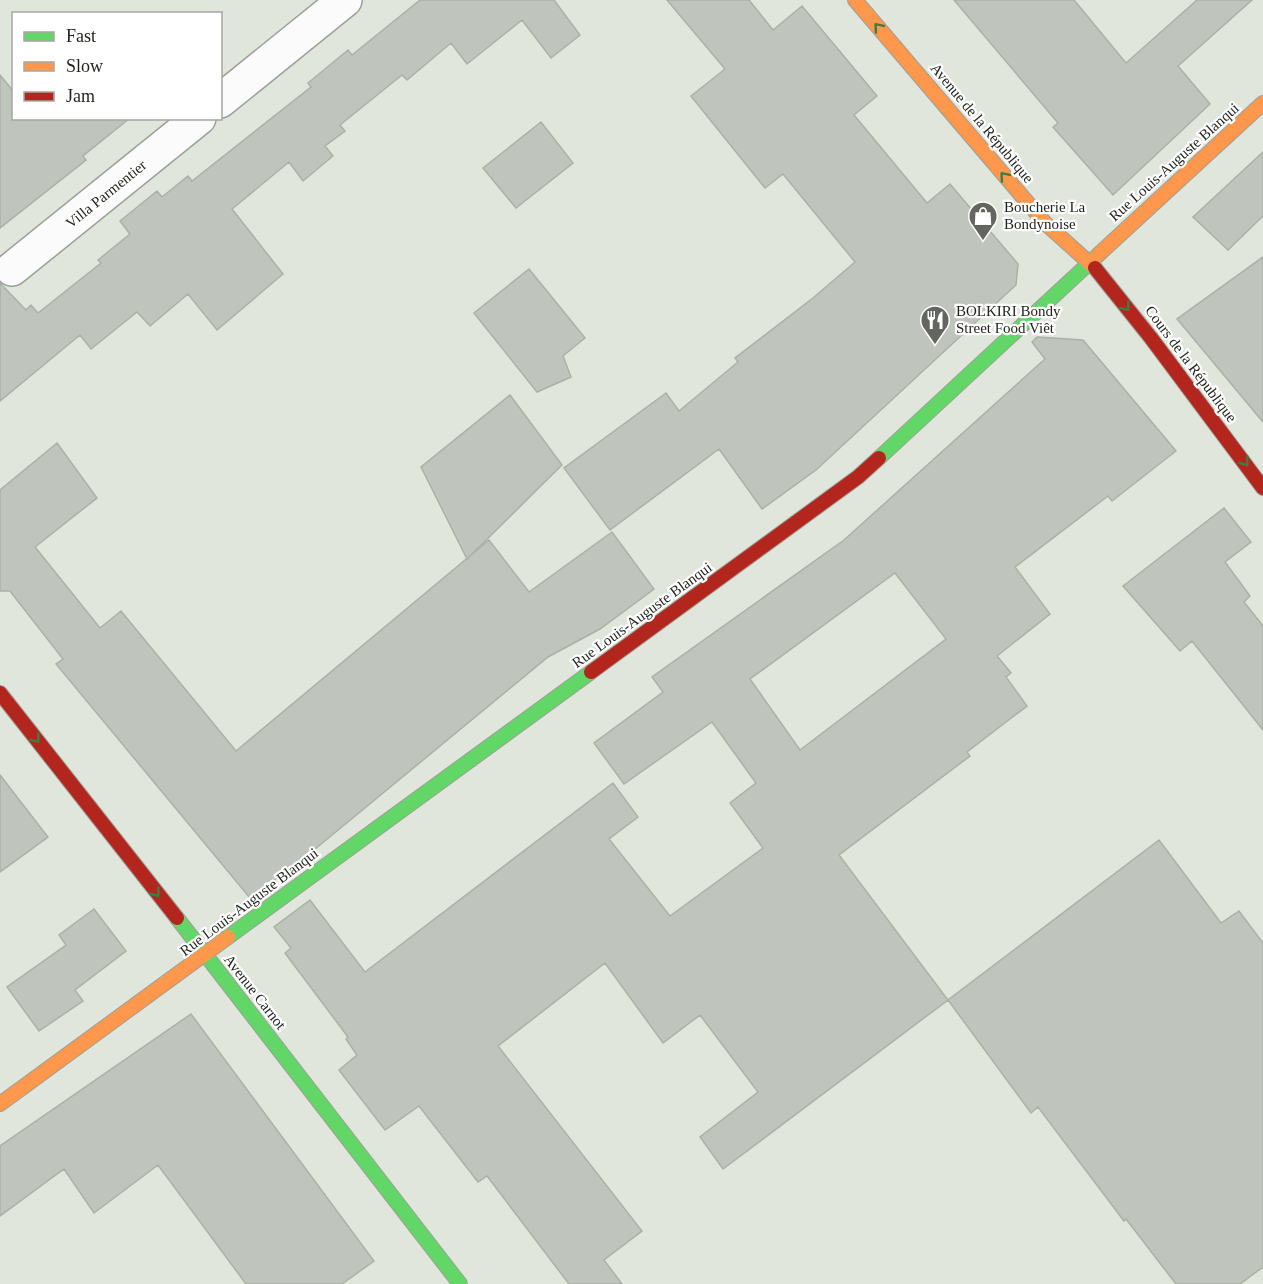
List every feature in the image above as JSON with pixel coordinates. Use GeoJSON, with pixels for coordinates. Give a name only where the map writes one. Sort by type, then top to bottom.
{"type":"FeatureCollection","features":[{"type":"Feature","properties":{"kind":"street"},"geometry":{"type":"LineString","coordinates":[[222,99],[345,0]]}},
{"type":"Feature","properties":{"kind":"street","name":"Avenue de la République"},"geometry":{"type":"LineString","coordinates":[[855,0],[1045,223],[1090,262]]}},
{"type":"Feature","properties":{"kind":"street","name":"Rue Louis-Auguste Blanqui"},"geometry":{"type":"LineString","coordinates":[[0,1104],[858,477],[1263,103]]}},
{"type":"Feature","properties":{"kind":"street","name":"Villa Parmentier"},"geometry":{"type":"LineString","coordinates":[[12,269],[197,120]]}},
{"type":"Feature","properties":{"kind":"street","name":"Cours de la République"},"geometry":{"type":"LineString","coordinates":[[1090,262],[1263,488]]}},
{"type":"Feature","properties":{"kind":"street","name":"Avenue Carnot"},"geometry":{"type":"LineString","coordinates":[[0,693],[460,1284]]}},
{"type":"Feature","properties":{"kind":"building"},"geometry":{"type":"Polygon","coordinates":[[[420,0],[554,0],[580,35],[551,58],[522,20],[467,64],[451,43],[407,80],[402,75],[340,125],[345,131],[325,146],[333,156],[303,181],[289,162],[232,209],[283,274],[217,330],[188,294],[150,326],[137,312],[91,349],[80,335],[0,401],[0,283],[26,310],[31,305],[38,313],[101,263],[98,260],[130,234],[120,221],[157,191],[162,197],[188,176],[192,181],[311,87],[308,83],[348,50],[352,55],[420,0]]]}},
{"type":"Feature","properties":{"kind":"building"},"geometry":{"type":"Polygon","coordinates":[[[667,0],[749,0],[773,30],[802,6],[877,96],[854,115],[927,203],[950,184],[1018,264],[1016,285],[816,470],[762,509],[719,449],[610,530],[564,468],[666,393],[679,411],[738,362],[735,358],[813,298],[855,262],[783,174],[765,188],[691,96],[725,69],[667,0]]]}},
{"type":"Feature","properties":{"kind":"building"},"geometry":{"type":"Polygon","coordinates":[[[954,0],[1074,0],[1126,63],[1197,0],[1252,0],[1178,66],[1210,104],[1113,195],[1053,127],[1058,123],[954,0]]]}},
{"type":"Feature","properties":{"kind":"building"},"geometry":{"type":"Polygon","coordinates":[[[0,75],[12,90],[12,120],[128,120],[83,156],[86,160],[0,228],[0,75]]]}},
{"type":"Feature","properties":{"kind":"building"},"geometry":{"type":"Polygon","coordinates":[[[541,122],[573,163],[516,208],[483,168],[541,122]]]}},
{"type":"Feature","properties":{"kind":"building"},"geometry":{"type":"Polygon","coordinates":[[[1263,152],[1263,216],[1228,250],[1193,217],[1263,152]]]}},
{"type":"Feature","properties":{"kind":"building"},"geometry":{"type":"Polygon","coordinates":[[[1263,257],[1263,422],[1177,319],[1263,257]]]}},
{"type":"Feature","properties":{"kind":"building"},"geometry":{"type":"Polygon","coordinates":[[[529,269],[585,338],[563,356],[571,377],[537,392],[474,313],[529,269]]]}},
{"type":"Feature","properties":{"kind":"building"},"geometry":{"type":"Polygon","coordinates":[[[1037,337],[1083,340],[1176,451],[1112,501],[1108,496],[1015,567],[1050,614],[997,656],[1011,673],[1006,677],[1027,706],[967,752],[970,756],[839,855],[948,1000],[723,1169],[700,1137],[758,1092],[700,1015],[663,1043],[605,963],[498,1046],[642,1231],[604,1260],[622,1284],[569,1284],[487,1176],[478,1182],[419,1106],[385,1130],[339,1070],[357,1055],[346,1039],[348,1037],[285,953],[291,948],[274,927],[310,900],[365,972],[613,783],[638,817],[609,839],[670,916],[763,848],[730,803],[756,783],[712,722],[624,784],[594,743],[663,692],[652,677],[844,540],[1045,359],[1032,342],[1037,337]],[[895,573],[750,679],[800,750],[946,639],[895,573]]]}},
{"type":"Feature","properties":{"kind":"building"},"geometry":{"type":"Polygon","coordinates":[[[510,395],[562,465],[467,559],[421,467],[510,395]]]}},
{"type":"Feature","properties":{"kind":"building"},"geometry":{"type":"Polygon","coordinates":[[[57,443],[97,498],[35,547],[100,628],[121,611],[236,751],[489,540],[529,592],[612,532],[654,589],[600,629],[548,657],[303,859],[250,898],[56,664],[63,659],[10,591],[0,591],[0,490],[57,443]]]}},
{"type":"Feature","properties":{"kind":"building"},"geometry":{"type":"Polygon","coordinates":[[[1224,508],[1251,542],[1225,562],[1250,596],[1244,602],[1263,626],[1263,730],[1192,641],[1180,651],[1123,586],[1224,508]]]}},
{"type":"Feature","properties":{"kind":"building"},"geometry":{"type":"Polygon","coordinates":[[[0,775],[48,837],[0,872],[0,775]]]}},
{"type":"Feature","properties":{"kind":"building"},"geometry":{"type":"Polygon","coordinates":[[[1159,840],[1221,923],[1239,911],[1263,943],[1263,1267],[1240,1284],[1176,1284],[1126,1219],[1124,1221],[1038,1107],[1031,1113],[948,1000],[1159,840]]]}},
{"type":"Feature","properties":{"kind":"building"},"geometry":{"type":"Polygon","coordinates":[[[94,909],[126,951],[75,990],[83,1001],[39,1031],[7,987],[66,945],[59,935],[94,909]]]}},
{"type":"Feature","properties":{"kind":"building"},"geometry":{"type":"Polygon","coordinates":[[[191,1014],[374,1261],[342,1284],[246,1284],[158,1165],[94,1213],[64,1169],[0,1216],[0,1146],[191,1014]]]}},
{"type":"Feature","properties":{"kind":"traffic: fast"},"geometry":{"type":"LineString","coordinates":[[879,458],[1098,255]]}},
{"type":"Feature","properties":{"kind":"traffic: fast"},"geometry":{"type":"LineString","coordinates":[[228,937],[591,672]]}},
{"type":"Feature","properties":{"kind":"traffic: fast"},"geometry":{"type":"LineString","coordinates":[[177,918],[460,1284]]}},
{"type":"Feature","properties":{"kind":"traffic: slow"},"geometry":{"type":"LineString","coordinates":[[855,0],[1045,223],[1095,268]]}},
{"type":"Feature","properties":{"kind":"traffic: slow"},"geometry":{"type":"LineString","coordinates":[[1098,255],[1263,103]]}},
{"type":"Feature","properties":{"kind":"traffic: slow"},"geometry":{"type":"LineString","coordinates":[[0,1104],[228,937]]}},
{"type":"Feature","properties":{"kind":"traffic: jam"},"geometry":{"type":"LineString","coordinates":[[1095,268],[1151,338],[1263,488]]}},
{"type":"Feature","properties":{"kind":"traffic: jam"},"geometry":{"type":"LineString","coordinates":[[591,672],[858,477],[879,458]]}},
{"type":"Feature","properties":{"kind":"traffic: jam"},"geometry":{"type":"LineString","coordinates":[[0,693],[177,918]]}},
{"type":"Feature","properties":{"kind":"place","name":"Boucherie La Bondynoise"},"geometry":{"type":"Point","coordinates":[983,242]}},
{"type":"Feature","properties":{"kind":"place","name":"BOLKIRI Bondy Street Food Viêt"},"geometry":{"type":"Point","coordinates":[935,346]}}]}
